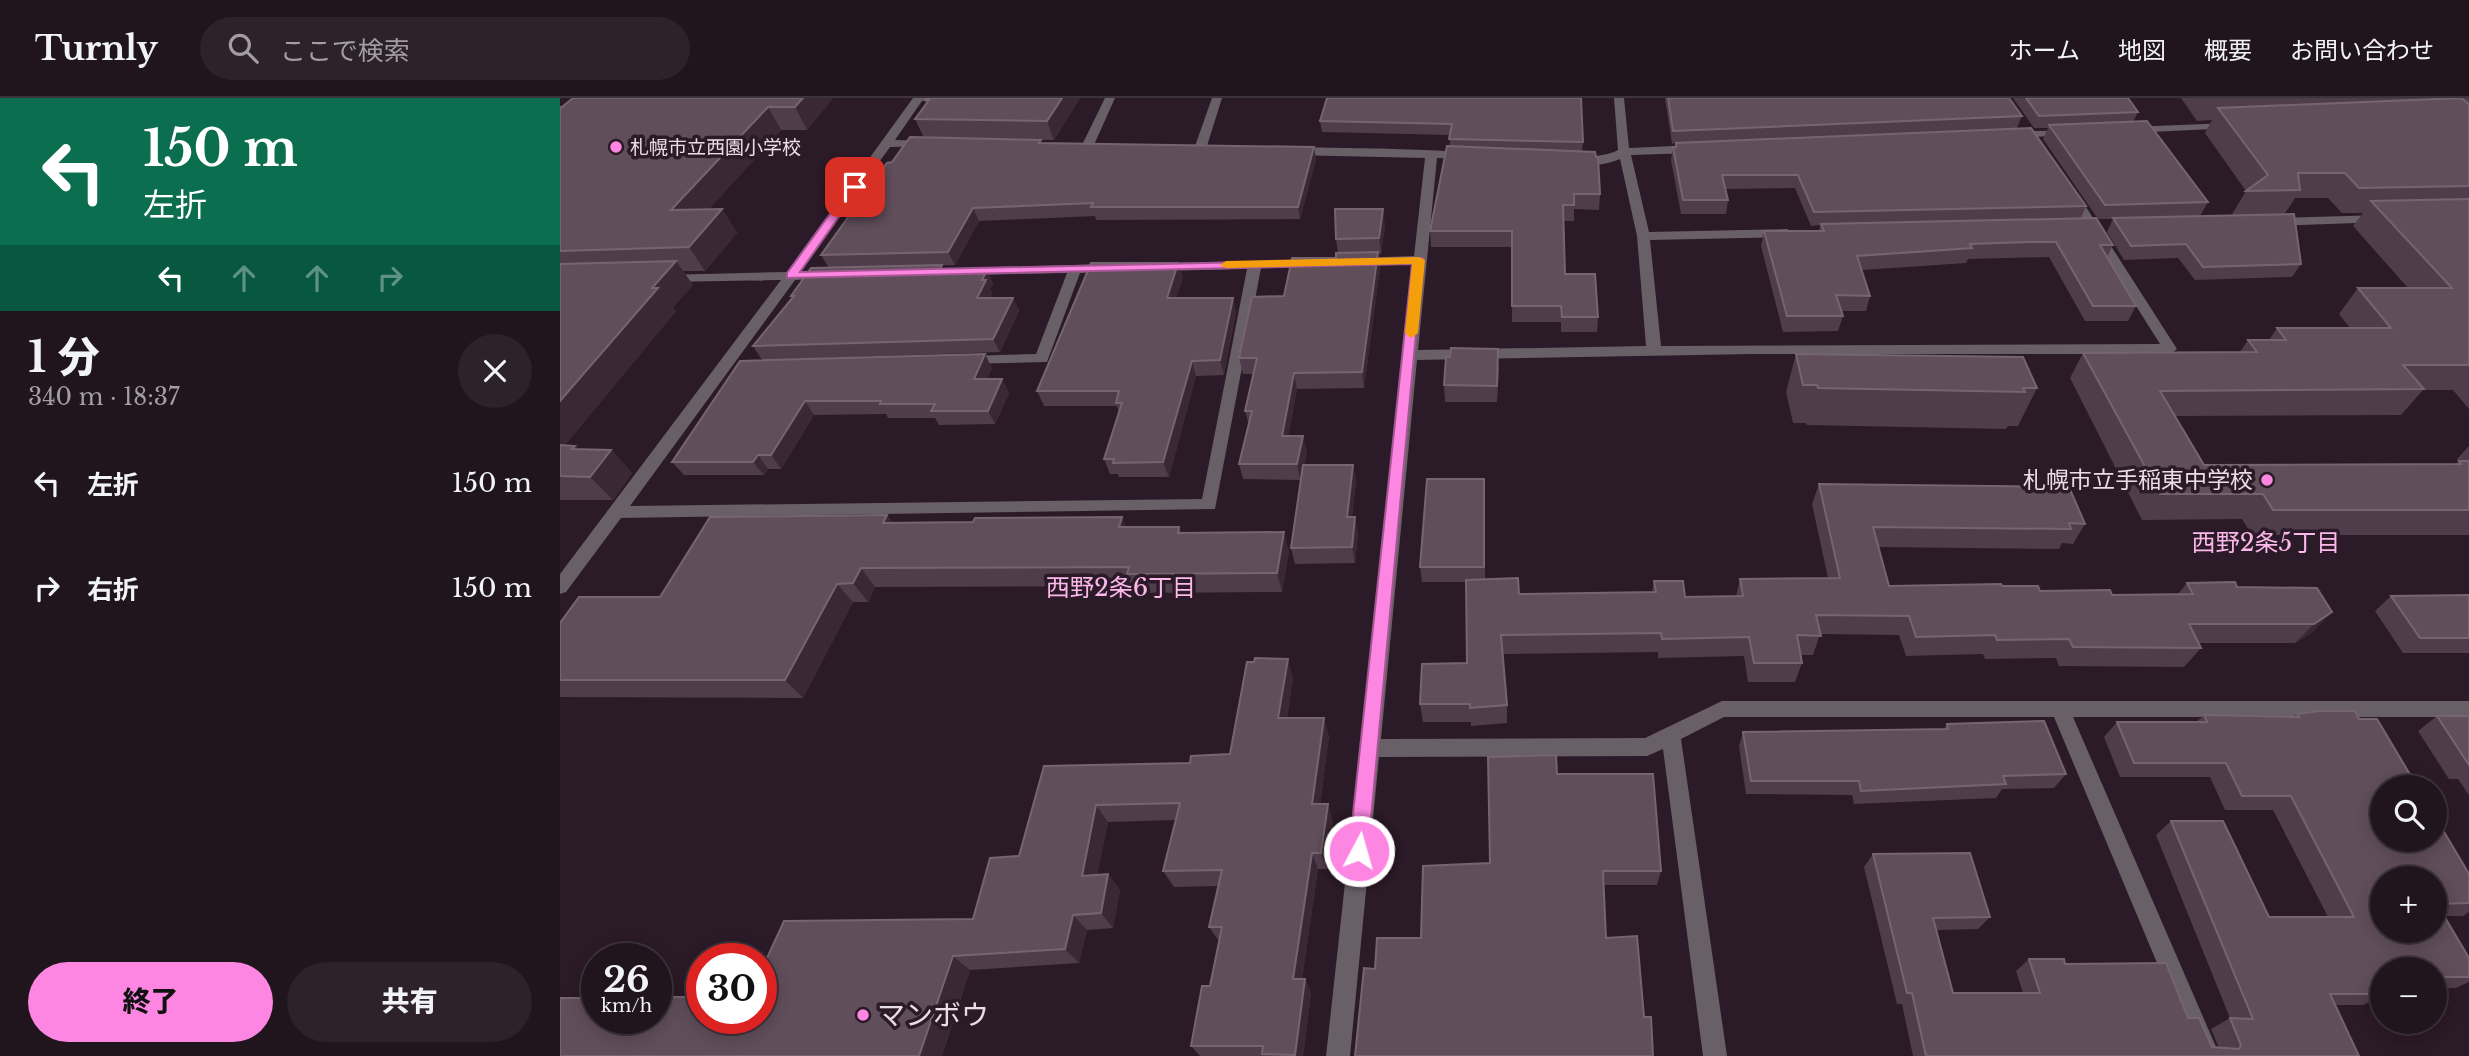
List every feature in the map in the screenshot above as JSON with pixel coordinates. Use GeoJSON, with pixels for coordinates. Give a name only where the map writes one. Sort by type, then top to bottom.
{"type":"FeatureCollection","features":[{"type":"Feature","properties":{"kind":"street"},"geometry":{"type":"LineString","coordinates":[[560,587],[731,368],[791,276],[919,98]]}},
{"type":"Feature","properties":{"kind":"street"},"geometry":{"type":"LineString","coordinates":[[1073,147],[1093,147],[1110,98]]}},
{"type":"Feature","properties":{"kind":"street"},"geometry":{"type":"LineString","coordinates":[[1214,150],[1194,149],[1217,98]]}},
{"type":"Feature","properties":{"kind":"street"},"geometry":{"type":"LineString","coordinates":[[1619,98],[1624,152],[1643,236],[1654,352]]}},
{"type":"Feature","properties":{"kind":"street"},"geometry":{"type":"LineString","coordinates":[[2017,116],[2034,140]]}},
{"type":"Feature","properties":{"kind":"street"},"geometry":{"type":"LineString","coordinates":[[2113,131],[2238,125]]}},
{"type":"Feature","properties":{"kind":"street"},"geometry":{"type":"LineString","coordinates":[[2002,136],[2034,140],[2085,132]]}},
{"type":"Feature","properties":{"kind":"street"},"geometry":{"type":"LineString","coordinates":[[887,143],[940,144]]}},
{"type":"Feature","properties":{"kind":"street"},"geometry":{"type":"LineString","coordinates":[[1566,159],[1606,161],[1624,152],[1708,149]]}},
{"type":"Feature","properties":{"kind":"street"},"geometry":{"type":"LineString","coordinates":[[1282,151],[1485,156]]}},
{"type":"Feature","properties":{"kind":"street"},"geometry":{"type":"LineString","coordinates":[[1338,1056],[1431,154]]}},
{"type":"Feature","properties":{"kind":"street"},"geometry":{"type":"LineString","coordinates":[[1409,355],[2170,349],[2094,226],[2062,180]]}},
{"type":"Feature","properties":{"kind":"street"},"geometry":{"type":"LineString","coordinates":[[2260,222],[2399,219]]}},
{"type":"Feature","properties":{"kind":"street"},"geometry":{"type":"LineString","coordinates":[[1643,236],[1807,233]]}},
{"type":"Feature","properties":{"kind":"street"},"geometry":{"type":"LineString","coordinates":[[953,272],[1419,260]]}},
{"type":"Feature","properties":{"kind":"street"},"geometry":{"type":"LineString","coordinates":[[618,512],[1209,505],[1255,264]]}},
{"type":"Feature","properties":{"kind":"street"},"geometry":{"type":"LineString","coordinates":[[945,362],[1042,359],[1075,269]]}},
{"type":"Feature","properties":{"kind":"street"},"geometry":{"type":"LineString","coordinates":[[655,279],[845,274]]}},
{"type":"Feature","properties":{"kind":"street"},"geometry":{"type":"LineString","coordinates":[[1369,748],[1647,747],[1722,709],[2469,709]]}},
{"type":"Feature","properties":{"kind":"street"},"geometry":{"type":"LineString","coordinates":[[2060,709],[2208,1056]]}},
{"type":"Feature","properties":{"kind":"street"},"geometry":{"type":"LineString","coordinates":[[2356,709],[2371,731]]}},
{"type":"Feature","properties":{"kind":"street"},"geometry":{"type":"LineString","coordinates":[[1671,735],[1715,1056]]}},
{"type":"Feature","properties":{"kind":"building"},"geometry":{"type":"Polygon","coordinates":[[[573,98],[803,98],[795,107],[768,107],[671,210],[722,209],[689,247],[560,251],[560,107],[573,98]]]}},
{"type":"Feature","properties":{"kind":"building"},"geometry":{"type":"Polygon","coordinates":[[[1062,98],[1047,121],[915,119],[929,100],[924,100],[1062,98]]]}},
{"type":"Feature","properties":{"kind":"building"},"geometry":{"type":"Polygon","coordinates":[[[1327,98],[1581,98],[1583,142],[1449,139],[1452,124],[1320,121],[1327,98]]]}},
{"type":"Feature","properties":{"kind":"building"},"geometry":{"type":"Polygon","coordinates":[[[1668,98],[2009,98],[2022,116],[1673,131],[1668,98]]]}},
{"type":"Feature","properties":{"kind":"building"},"geometry":{"type":"Polygon","coordinates":[[[2026,98],[2128,98],[2138,112],[2039,116],[2026,98]]]}},
{"type":"Feature","properties":{"kind":"building"},"geometry":{"type":"Polygon","coordinates":[[[2461,98],[2469,104],[2469,186],[2359,188],[2345,173],[2298,173],[2300,190],[2246,191],[2268,175],[2218,108],[2461,98]]]}},
{"type":"Feature","properties":{"kind":"building"},"geometry":{"type":"Polygon","coordinates":[[[2147,121],[2208,202],[2105,205],[2049,125],[2147,121]]]}},
{"type":"Feature","properties":{"kind":"building"},"geometry":{"type":"Polygon","coordinates":[[[2031,128],[2086,206],[1814,212],[1798,175],[1722,175],[1728,200],[1683,200],[1673,147],[1676,147],[1676,143],[2031,128]]]}},
{"type":"Feature","properties":{"kind":"building"},"geometry":{"type":"Polygon","coordinates":[[[910,137],[1041,140],[1039,143],[1314,147],[1298,207],[1091,207],[1093,203],[973,208],[948,252],[821,255],[887,163],[892,162],[910,137]]]}},
{"type":"Feature","properties":{"kind":"building"},"geometry":{"type":"Polygon","coordinates":[[[1447,146],[1595,152],[1598,157],[1600,194],[1574,194],[1574,205],[1563,205],[1565,274],[1595,274],[1598,317],[1562,317],[1561,306],[1512,306],[1512,231],[1430,231],[1447,146]]]}},
{"type":"Feature","properties":{"kind":"building"},"geometry":{"type":"Polygon","coordinates":[[[2469,199],[2469,365],[2403,365],[2424,389],[2160,391],[2204,465],[2461,464],[2459,461],[2469,461],[2469,510],[2273,510],[2263,494],[2160,494],[2083,353],[2257,352],[2248,340],[2286,340],[2277,328],[2391,328],[2358,288],[2452,288],[2371,201],[2469,199]]]}},
{"type":"Feature","properties":{"kind":"building"},"geometry":{"type":"Polygon","coordinates":[[[1335,209],[1383,209],[1379,238],[1336,239],[1335,209]]]}},
{"type":"Feature","properties":{"kind":"building"},"geometry":{"type":"Polygon","coordinates":[[[2294,214],[2301,264],[2203,267],[2186,244],[2131,246],[2113,218],[2294,214]]]}},
{"type":"Feature","properties":{"kind":"building"},"geometry":{"type":"Polygon","coordinates":[[[2096,218],[2113,245],[2100,245],[2136,306],[2093,306],[2056,242],[2028,242],[1970,244],[1972,248],[1857,256],[1870,296],[1836,295],[1843,316],[1787,316],[1764,231],[1824,231],[1821,224],[2096,218]]]}},
{"type":"Feature","properties":{"kind":"building"},"geometry":{"type":"Polygon","coordinates":[[[1378,252],[1362,372],[1294,373],[1282,436],[1303,436],[1297,464],[1239,464],[1252,411],[1245,411],[1257,358],[1239,358],[1252,297],[1284,296],[1292,258],[1336,258],[1336,253],[1378,252]]]}},
{"type":"Feature","properties":{"kind":"building"},"geometry":{"type":"Polygon","coordinates":[[[676,261],[652,288],[658,288],[560,401],[560,264],[676,261]]]}},
{"type":"Feature","properties":{"kind":"building"},"geometry":{"type":"Polygon","coordinates":[[[1091,263],[1178,263],[1167,298],[1233,298],[1220,360],[1192,361],[1163,462],[1113,463],[1114,459],[1104,459],[1122,403],[1116,403],[1119,391],[1037,391],[1091,263]]]}},
{"type":"Feature","properties":{"kind":"building"},"geometry":{"type":"Polygon","coordinates":[[[942,265],[939,271],[987,270],[982,280],[986,280],[977,298],[1013,298],[993,339],[753,346],[794,296],[791,296],[811,268],[942,265]]]}},
{"type":"Feature","properties":{"kind":"building"},"geometry":{"type":"Polygon","coordinates":[[[1451,348],[1498,349],[1497,386],[1444,385],[1446,357],[1450,357],[1451,348]]]}},
{"type":"Feature","properties":{"kind":"building"},"geometry":{"type":"Polygon","coordinates":[[[985,354],[974,379],[1002,379],[988,411],[931,411],[935,404],[880,404],[881,401],[805,401],[771,455],[758,455],[753,462],[672,462],[740,361],[985,354]]]}},
{"type":"Feature","properties":{"kind":"building"},"geometry":{"type":"Polygon","coordinates":[[[1796,354],[2023,357],[2037,388],[2023,388],[2025,392],[1818,388],[1817,385],[1803,385],[1796,354]]]}},
{"type":"Feature","properties":{"kind":"building"},"geometry":{"type":"Polygon","coordinates":[[[560,445],[575,446],[572,449],[611,450],[590,477],[560,476],[560,445]]]}},
{"type":"Feature","properties":{"kind":"building"},"geometry":{"type":"Polygon","coordinates":[[[1303,465],[1353,465],[1347,517],[1355,517],[1352,547],[1291,548],[1303,465]]]}},
{"type":"Feature","properties":{"kind":"building"},"geometry":{"type":"Polygon","coordinates":[[[1427,479],[1484,479],[1484,567],[1420,567],[1427,479]]]}},
{"type":"Feature","properties":{"kind":"building"},"geometry":{"type":"Polygon","coordinates":[[[1819,484],[2069,487],[2085,524],[2069,523],[2071,529],[1873,527],[1889,586],[2001,584],[2038,586],[2040,591],[2110,590],[2112,595],[2193,594],[2187,583],[2235,582],[2237,587],[2317,588],[2332,612],[2314,624],[2189,624],[2201,648],[2073,647],[2069,639],[1997,640],[1995,635],[1916,637],[1909,616],[1816,615],[1821,636],[1797,635],[1802,663],[1754,663],[1749,637],[1662,639],[1661,633],[1501,635],[1507,705],[1470,708],[1470,704],[1420,704],[1422,664],[1467,663],[1466,580],[1518,578],[1519,594],[1656,592],[1654,581],[1683,581],[1685,597],[1743,596],[1740,579],[1840,578],[1819,484]]]}},
{"type":"Feature","properties":{"kind":"building"},"geometry":{"type":"Polygon","coordinates":[[[887,515],[883,523],[973,522],[975,518],[1122,517],[1119,527],[1179,527],[1178,533],[1284,532],[1277,573],[1127,574],[1129,567],[861,568],[853,583],[837,584],[785,680],[560,680],[560,623],[579,597],[660,597],[710,517],[887,515]]]}},
{"type":"Feature","properties":{"kind":"building"},"geometry":{"type":"Polygon","coordinates":[[[2469,595],[2469,638],[2420,638],[2391,596],[2469,595]]]}},
{"type":"Feature","properties":{"kind":"building"},"geometry":{"type":"Polygon","coordinates":[[[1255,658],[1288,659],[1278,718],[1324,718],[1312,804],[1328,804],[1321,853],[1312,853],[1293,979],[1305,979],[1295,1055],[1262,1054],[1263,1046],[1191,1046],[1202,986],[1210,986],[1222,927],[1209,927],[1222,870],[1163,871],[1180,803],[1096,805],[1082,876],[1108,874],[1101,913],[1073,915],[1065,949],[953,956],[919,1056],[560,1056],[560,998],[581,998],[581,1034],[672,1034],[672,997],[686,997],[686,1034],[777,1034],[777,943],[774,943],[784,921],[973,919],[990,858],[1019,856],[1044,766],[1190,763],[1191,756],[1230,754],[1247,662],[1254,662],[1255,658]]]}},
{"type":"Feature","properties":{"kind":"building"},"geometry":{"type":"Polygon","coordinates":[[[2320,711],[2355,711],[2359,719],[2377,719],[2410,775],[2370,775],[2370,852],[2447,852],[2447,837],[2469,874],[2469,903],[2447,904],[2447,866],[2370,866],[2370,943],[2447,943],[2447,921],[2469,958],[2469,977],[2447,977],[2447,957],[2370,957],[2370,994],[2330,994],[2359,1056],[1926,1056],[1912,993],[1907,993],[1873,854],[1970,853],[1990,917],[1933,918],[1953,993],[2040,993],[2029,959],[2064,959],[2065,964],[2166,963],[2188,1018],[2199,1018],[2212,1047],[2239,1049],[2241,1045],[2230,1018],[2253,1019],[2171,821],[2223,821],[2269,917],[2354,917],[2291,796],[2242,796],[2226,763],[2134,763],[2117,722],[2207,722],[2204,715],[2299,717],[2297,714],[2320,711]]]}},
{"type":"Feature","properties":{"kind":"building"},"geometry":{"type":"Polygon","coordinates":[[[2437,716],[2469,716],[2469,765],[2437,716]]]}},
{"type":"Feature","properties":{"kind":"building"},"geometry":{"type":"Polygon","coordinates":[[[2044,721],[2066,774],[2003,776],[2006,784],[1861,791],[1859,781],[1751,781],[1743,732],[1948,729],[1947,724],[2044,721]]]}},
{"type":"Feature","properties":{"kind":"building"},"geometry":{"type":"Polygon","coordinates":[[[1556,755],[1557,774],[1653,774],[1661,871],[1603,871],[1606,938],[1637,936],[1644,1017],[1651,1017],[1653,1056],[1355,1056],[1364,968],[1375,969],[1377,938],[1421,938],[1423,866],[1490,863],[1488,757],[1556,755]]]}},
{"type":"Feature","properties":{"kind":"slow traffic"},"geometry":{"type":"LineString","coordinates":[[1226,265],[1419,260],[1411,333]]}},
{"type":"Feature","properties":{"kind":"place","name":"札幌市立西園小学校"},"geometry":{"type":"Point","coordinates":[616,147]}},
{"type":"Feature","properties":{"kind":"place","name":"札幌市立手稲東中学校"},"geometry":{"type":"Point","coordinates":[2267,480]}},
{"type":"Feature","properties":{"kind":"place","name":"マンボウ"},"geometry":{"type":"Point","coordinates":[863,1015]}},
{"type":"Feature","properties":{"kind":"district","name":"西野2条5丁目"},"geometry":{"type":"Point","coordinates":[2266,542]}},
{"type":"Feature","properties":{"kind":"district","name":"西野2条6丁目"},"geometry":{"type":"Point","coordinates":[1121,587]}},
{"type":"Feature","properties":{"kind":"route"},"geometry":{"type":"LineString","coordinates":[[855,187],[791,276],[1419,260],[1359,851]]}}]}
